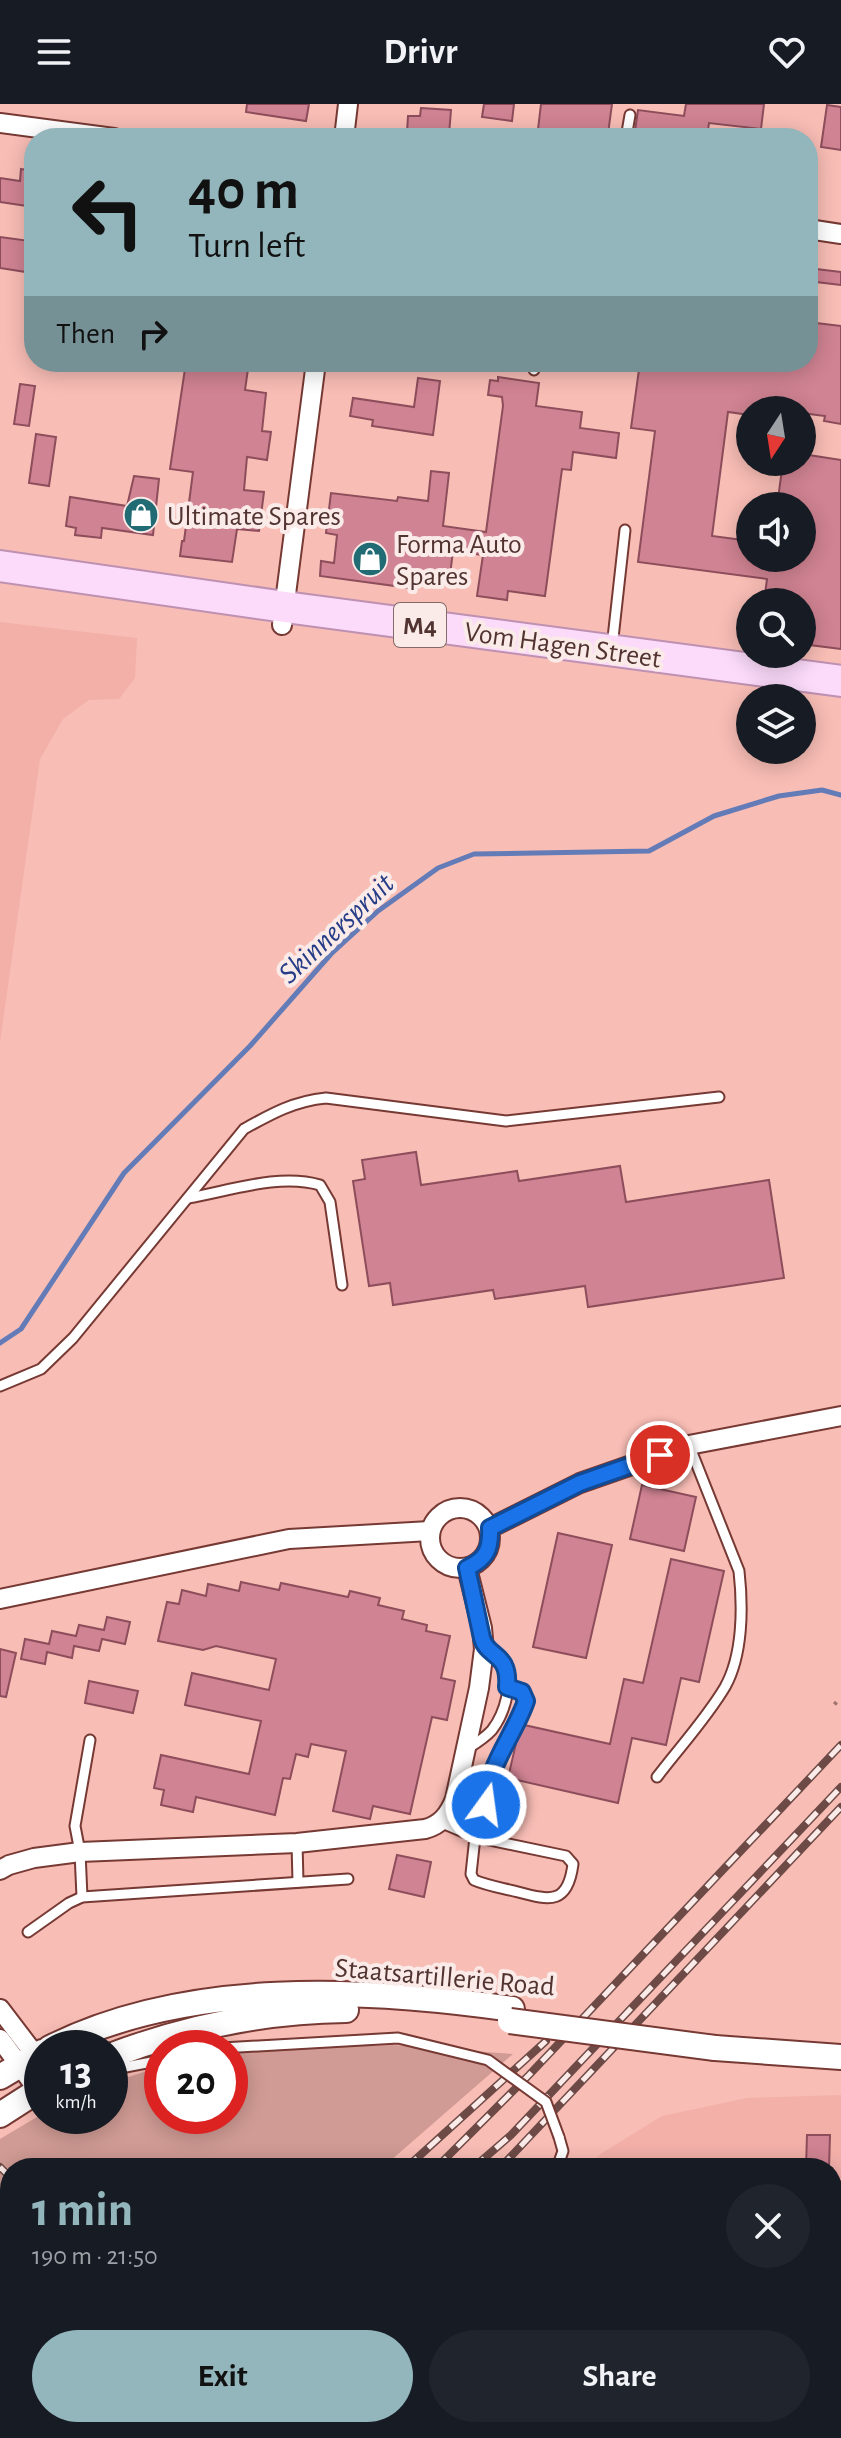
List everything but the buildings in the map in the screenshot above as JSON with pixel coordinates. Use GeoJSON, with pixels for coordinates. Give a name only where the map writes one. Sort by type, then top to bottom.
{"type":"FeatureCollection","features":[{"type":"Feature","properties":{"kind":"main road","name":"Vom Hagen Street"},"geometry":{"type":"LineString","coordinates":[[0,566],[284,616],[841,697]]}},
{"type":"Feature","properties":{"kind":"main road","name":"Vom Hagen Street"},"geometry":{"type":"LineString","coordinates":[[0,587],[612,650],[841,681]]}},
{"type":"Feature","properties":{"kind":"street"},"geometry":{"type":"LineString","coordinates":[[345,128],[348,104]]}},
{"type":"Feature","properties":{"kind":"street"},"geometry":{"type":"LineString","coordinates":[[0,123],[38,128]]}},
{"type":"Feature","properties":{"kind":"street"},"geometry":{"type":"LineString","coordinates":[[818,231],[841,234]]}},
{"type":"Feature","properties":{"kind":"street"},"geometry":{"type":"LineString","coordinates":[[284,616],[315,372]]}},
{"type":"Feature","properties":{"kind":"street"},"geometry":{"type":"LineString","coordinates":[[490,1528],[580,1483],[689,1445],[841,1416]]}},
{"type":"Feature","properties":{"kind":"street"},"geometry":{"type":"LineString","coordinates":[[451,1508],[467,1508],[481,1515],[490,1528],[490,1545],[482,1560],[467,1568],[451,1568],[438,1560],[430,1546],[430,1531],[437,1517],[451,1508]]}},
{"type":"Feature","properties":{"kind":"street"},"geometry":{"type":"LineString","coordinates":[[0,1599],[289,1539],[430,1531]]}},
{"type":"Feature","properties":{"kind":"street"},"geometry":{"type":"LineString","coordinates":[[0,1870],[34,1858],[80,1852],[297,1843],[425,1829],[440,1822],[455,1799],[479,1688],[483,1642],[467,1568]]}},
{"type":"Feature","properties":{"kind":"street"},"geometry":{"type":"LineString","coordinates":[[0,1886],[34,1858]]}},
{"type":"Feature","properties":{"kind":"street","name":"Staatsartillerie Road"},"geometry":{"type":"LineString","coordinates":[[91,2030],[129,2017],[270,1995],[437,1999],[511,2015]]}},
{"type":"Feature","properties":{"kind":"street"},"geometry":{"type":"LineString","coordinates":[[0,2009],[24,2048]]}},
{"type":"Feature","properties":{"kind":"street","name":"Staatsartillerie Road"},"geometry":{"type":"LineString","coordinates":[[128,2050],[205,2026],[279,2014],[388,2009],[511,2015],[841,2057]]}},
{"type":"Feature","properties":{"kind":"street"},"geometry":{"type":"LineString","coordinates":[[0,2039],[24,2055]]}},
{"type":"Feature","properties":{"kind":"street","name":"Staatsartillerie Road"},"geometry":{"type":"LineString","coordinates":[[716,2041],[841,2044]]}},
{"type":"Feature","properties":{"kind":"street"},"geometry":{"type":"LineString","coordinates":[[0,2115],[24,2099]]}},
{"type":"Feature","properties":{"kind":"lane"},"geometry":{"type":"LineString","coordinates":[[628,128],[630,115]]}},
{"type":"Feature","properties":{"kind":"lane"},"geometry":{"type":"LineString","coordinates":[[612,650],[625,530]]}},
{"type":"Feature","properties":{"kind":"lane"},"geometry":{"type":"LineString","coordinates":[[1,1386],[41,1369],[73,1338],[244,1129],[277,1110],[304,1100],[326,1098],[506,1121],[719,1097]]}},
{"type":"Feature","properties":{"kind":"lane"},"geometry":{"type":"LineString","coordinates":[[188,1198],[279,1182],[304,1181],[320,1185],[330,1202],[342,1285]]}},
{"type":"Feature","properties":{"kind":"lane"},"geometry":{"type":"LineString","coordinates":[[657,1777],[725,1686],[737,1654],[742,1592],[739,1571],[689,1445]]}},
{"type":"Feature","properties":{"kind":"lane"},"geometry":{"type":"LineString","coordinates":[[465,1750],[491,1731],[498,1719],[507,1687],[506,1666],[483,1642]]}},
{"type":"Feature","properties":{"kind":"lane"},"geometry":{"type":"LineString","coordinates":[[486,1805],[487,1780],[526,1701],[522,1692],[507,1687]]}},
{"type":"Feature","properties":{"kind":"lane"},"geometry":{"type":"LineString","coordinates":[[82,1897],[80,1852],[75,1826],[90,1740]]}},
{"type":"Feature","properties":{"kind":"lane"},"geometry":{"type":"LineString","coordinates":[[440,1822],[475,1837],[571,1859],[572,1874],[565,1891],[556,1898],[544,1899],[474,1880],[471,1874],[475,1837]]}},
{"type":"Feature","properties":{"kind":"lane"},"geometry":{"type":"LineString","coordinates":[[297,1843],[298,1882]]}},
{"type":"Feature","properties":{"kind":"lane"},"geometry":{"type":"LineString","coordinates":[[28,1932],[82,1897],[348,1879]]}},
{"type":"Feature","properties":{"kind":"lane"},"geometry":{"type":"LineString","coordinates":[[248,2047],[398,2038],[488,2060],[546,2102],[563,2151],[561,2158]]}},
{"type":"Feature","properties":{"kind":"path"},"geometry":{"type":"LineString","coordinates":[[834,1702],[841,1708]]}},
{"type":"Feature","properties":{"kind":"shaded area"},"geometry":{"type":"Polygon","coordinates":[[[0,622],[137,638],[135,678],[119,699],[89,700],[63,719],[40,759],[0,1042],[0,622]]]}},
{"type":"Feature","properties":{"kind":"shaded area"},"geometry":{"type":"Polygon","coordinates":[[[393,2045],[513,2054],[393,2158],[0,2158],[0,2139],[24,2125],[24,2134],[128,2134],[128,2077],[144,2072],[144,2134],[248,2134],[248,2052],[393,2045]]]}},
{"type":"Feature","properties":{"kind":"shaded area"},"geometry":{"type":"Polygon","coordinates":[[[841,2095],[841,2158],[596,2158],[662,2116],[747,2098],[841,2095]]]}},
{"type":"Feature","properties":{"kind":"waterway","name":"Skinnerspruit"},"geometry":{"type":"LineString","coordinates":[[0,1343],[21,1329],[124,1173],[250,1046],[331,954],[378,911],[438,868],[474,854],[649,851],[714,816],[779,796],[822,790],[841,795]]}},
{"type":"Feature","properties":{"kind":"railway"},"geometry":{"type":"LineString","coordinates":[[446,2158],[529,2075],[841,1745]]}},
{"type":"Feature","properties":{"kind":"railway"},"geometry":{"type":"LineString","coordinates":[[485,2158],[511,2135],[841,1787]]}},
{"type":"Feature","properties":{"kind":"railway"},"geometry":{"type":"LineString","coordinates":[[509,2158],[841,1807]]}},
{"type":"Feature","properties":{"kind":"railway"},"geometry":{"type":"LineString","coordinates":[[417,2158],[546,2041]]}},
{"type":"Feature","properties":{"kind":"place","name":"Ultimate Spares"},"geometry":{"type":"Point","coordinates":[141,515]}},
{"type":"Feature","properties":{"kind":"place","name":"Forma Auto Spares"},"geometry":{"type":"Point","coordinates":[370,559]}},
{"type":"Feature","properties":{"kind":"route"},"geometry":{"type":"LineString","coordinates":[[486,1805],[487,1780],[526,1701],[522,1692],[507,1687],[506,1666],[483,1642],[467,1568],[482,1560],[490,1545],[490,1528],[580,1483],[660,1455]]}}]}
